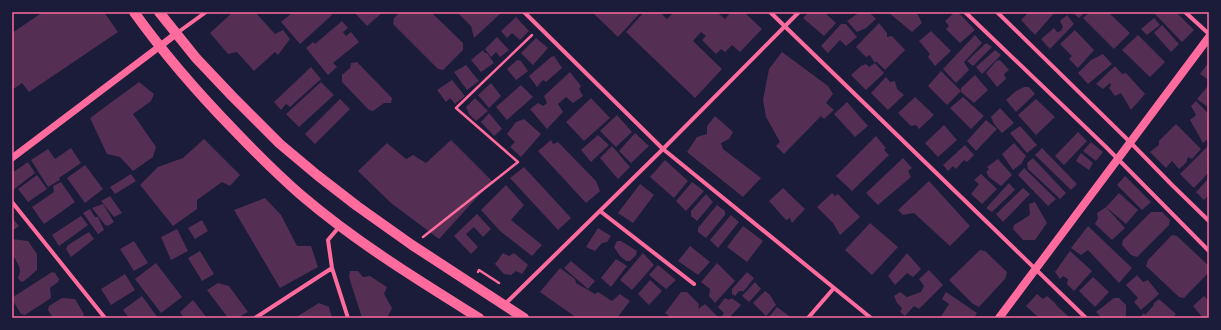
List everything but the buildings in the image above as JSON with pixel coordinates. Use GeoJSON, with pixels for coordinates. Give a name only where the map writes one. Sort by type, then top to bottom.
{"type":"FeatureCollection","features":[{"type":"Feature","properties":{"kind":"main road"},"geometry":{"type":"LineString","coordinates":[[134,12],[160,46],[214,110],[264,162],[302,196],[340,226],[398,267],[479,318]]}},
{"type":"Feature","properties":{"kind":"main road"},"geometry":{"type":"LineString","coordinates":[[159,12],[176,34],[232,96],[280,144],[357,206],[412,246],[524,318]]}},
{"type":"Feature","properties":{"kind":"main road"},"geometry":{"type":"LineString","coordinates":[[999,318],[1209,37]]}},
{"type":"Feature","properties":{"kind":"street"},"geometry":{"type":"LineString","coordinates":[[12,158],[206,12]]}},
{"type":"Feature","properties":{"kind":"street"},"geometry":{"type":"LineString","coordinates":[[524,12],[663,149],[871,318]]}},
{"type":"Feature","properties":{"kind":"street"},"geometry":{"type":"LineString","coordinates":[[770,12],[1086,318]]}},
{"type":"Feature","properties":{"kind":"street"},"geometry":{"type":"LineString","coordinates":[[504,306],[799,12]]}},
{"type":"Feature","properties":{"kind":"street"},"geometry":{"type":"LineString","coordinates":[[965,12],[1118,158],[1209,251]]}},
{"type":"Feature","properties":{"kind":"street"},"geometry":{"type":"LineString","coordinates":[[997,12],[1209,221]]}},
{"type":"Feature","properties":{"kind":"street"},"geometry":{"type":"LineString","coordinates":[[1185,12],[1209,34]]}},
{"type":"Feature","properties":{"kind":"street"},"geometry":{"type":"LineString","coordinates":[[12,202],[105,318]]}},
{"type":"Feature","properties":{"kind":"street"},"geometry":{"type":"LineString","coordinates":[[600,211],[694,284]]}},
{"type":"Feature","properties":{"kind":"street"},"geometry":{"type":"LineString","coordinates":[[340,226],[328,240],[332,268],[348,318]]}},
{"type":"Feature","properties":{"kind":"street"},"geometry":{"type":"LineString","coordinates":[[255,318],[332,268]]}},
{"type":"Feature","properties":{"kind":"street"},"geometry":{"type":"LineString","coordinates":[[808,318],[834,288]]}},
{"type":"Feature","properties":{"kind":"path"},"geometry":{"type":"LineString","coordinates":[[412,246],[518,162],[456,108],[540,27]]}},
{"type":"Feature","properties":{"kind":"path"},"geometry":{"type":"LineString","coordinates":[[479,270],[499,283]]}}]}
